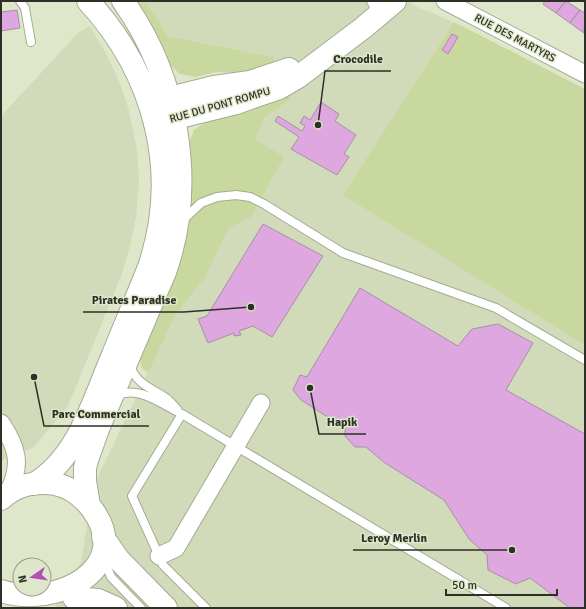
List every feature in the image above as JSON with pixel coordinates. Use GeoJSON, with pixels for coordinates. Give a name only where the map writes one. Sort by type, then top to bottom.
{"type":"FeatureCollection","features":[{"type":"Feature","properties":{"kind":"main road"},"geometry":{"type":"LineString","coordinates":[[88,1],[116,35],[162,111],[180,176],[176,227],[167,266],[111,400],[85,468],[85,481],[89,505]]}},
{"type":"Feature","properties":{"kind":"main road"},"geometry":{"type":"LineString","coordinates":[[34,484],[45,477],[59,463],[86,419],[152,257],[157,235],[161,198],[162,111],[159,64],[150,45],[123,1]]}},
{"type":"Feature","properties":{"kind":"main road","name":"RUE DU PONT ROMPU"},"geometry":{"type":"LineString","coordinates":[[162,111],[236,103],[269,92],[298,77],[342,43],[375,8],[395,1]]}},
{"type":"Feature","properties":{"kind":"main road"},"geometry":{"type":"LineString","coordinates":[[1,591],[26,604],[40,606],[52,607],[74,598],[93,580],[103,546],[99,520],[89,505],[78,494],[64,487],[49,483],[20,487],[5,496]]}},
{"type":"Feature","properties":{"kind":"main road"},"geometry":{"type":"LineString","coordinates":[[103,546],[119,560],[166,608]]}},
{"type":"Feature","properties":{"kind":"main road"},"geometry":{"type":"LineString","coordinates":[[74,598],[98,600],[116,608]]}},
{"type":"Feature","properties":{"kind":"street","name":"RUE DES MARTYRS"},"geometry":{"type":"LineString","coordinates":[[445,1],[585,74]]}},
{"type":"Feature","properties":{"kind":"street"},"geometry":{"type":"LineString","coordinates":[[159,556],[176,548],[261,403]]}},
{"type":"Feature","properties":{"kind":"street"},"geometry":{"type":"LineString","coordinates":[[1,423],[14,446],[17,458],[14,480],[5,496]]}},
{"type":"Feature","properties":{"kind":"lane"},"geometry":{"type":"LineString","coordinates":[[20,1],[25,8],[31,42]]}},
{"type":"Feature","properties":{"kind":"lane"},"geometry":{"type":"LineString","coordinates":[[176,227],[201,203],[217,197],[236,195],[250,198],[264,204],[342,253],[496,308],[585,360]]}},
{"type":"Feature","properties":{"kind":"lane"},"geometry":{"type":"LineString","coordinates":[[129,359],[136,377],[150,389],[167,398],[182,414]]}},
{"type":"Feature","properties":{"kind":"lane"},"geometry":{"type":"LineString","coordinates":[[111,400],[124,392],[132,392],[148,397],[182,414],[506,608]]}},
{"type":"Feature","properties":{"kind":"lane"},"geometry":{"type":"LineString","coordinates":[[182,414],[132,496],[164,565],[206,608]]}},
{"type":"Feature","properties":{"kind":"lane"},"geometry":{"type":"LineString","coordinates":[[103,546],[111,577],[141,608]]}},
{"type":"Feature","properties":{"kind":"shaded area"},"geometry":{"type":"Polygon","coordinates":[[[145,1],[409,1],[417,7],[454,22],[344,194],[585,344],[585,608],[54,608],[81,562],[94,485],[176,314],[204,279],[229,228],[251,217],[254,139],[264,118],[291,99],[273,57],[168,36],[145,1]]]}},
{"type":"Feature","properties":{"kind":"shaded area"},"geometry":{"type":"Polygon","coordinates":[[[90,26],[109,59],[121,86],[129,111],[137,149],[139,180],[136,218],[122,274],[68,406],[34,447],[1,461],[1,116],[78,33],[90,26]]]}},
{"type":"Feature","properties":{"kind":"green space"},"geometry":{"type":"Polygon","coordinates":[[[132,1],[145,1],[168,36],[273,57],[276,65],[245,73],[217,72],[195,77],[180,74],[169,64],[148,23],[132,1]]]}},
{"type":"Feature","properties":{"kind":"green space"},"geometry":{"type":"Polygon","coordinates":[[[454,22],[585,89],[585,345],[343,195],[454,22]]]}},
{"type":"Feature","properties":{"kind":"green space"},"geometry":{"type":"Polygon","coordinates":[[[289,93],[291,99],[264,118],[255,139],[284,157],[251,217],[229,228],[204,279],[176,314],[148,373],[141,367],[140,354],[188,146],[194,130],[207,121],[289,93]]]}},
{"type":"Feature","properties":{"kind":"building"},"geometry":{"type":"Polygon","coordinates":[[[545,1],[566,1],[556,13],[543,4],[545,1]]]}},
{"type":"Feature","properties":{"kind":"building"},"geometry":{"type":"Polygon","coordinates":[[[566,1],[580,10],[570,23],[556,13],[566,1]]]}},
{"type":"Feature","properties":{"kind":"building"},"geometry":{"type":"Polygon","coordinates":[[[17,10],[20,28],[1,31],[1,12],[17,10]]]}},
{"type":"Feature","properties":{"kind":"building"},"geometry":{"type":"Polygon","coordinates":[[[580,10],[585,13],[584,33],[570,23],[580,10]]]}},
{"type":"Feature","properties":{"kind":"building"},"geometry":{"type":"Polygon","coordinates":[[[452,34],[458,37],[448,54],[442,50],[452,34]]]}},
{"type":"Feature","properties":{"kind":"building"},"geometry":{"type":"Polygon","coordinates":[[[321,102],[339,114],[335,121],[356,135],[344,154],[349,157],[337,175],[291,149],[299,137],[275,121],[278,116],[302,131],[305,126],[300,123],[304,116],[310,120],[321,102]]]}},
{"type":"Feature","properties":{"kind":"building"},"geometry":{"type":"Polygon","coordinates":[[[263,224],[323,256],[272,337],[253,326],[239,331],[241,335],[234,336],[234,333],[208,343],[198,319],[207,316],[263,224]]]}},
{"type":"Feature","properties":{"kind":"building"},"geometry":{"type":"Polygon","coordinates":[[[360,288],[458,346],[472,329],[498,324],[533,343],[506,390],[585,434],[585,608],[570,608],[530,578],[516,584],[488,570],[487,555],[469,539],[444,500],[385,463],[366,447],[355,447],[345,436],[345,428],[301,400],[293,390],[300,375],[307,377],[360,288]]]}},
{"type":"Feature","properties":{"kind":"place","name":"Crocodile"},"geometry":{"type":"Point","coordinates":[318,125]}},
{"type":"Feature","properties":{"kind":"place","name":"Pirates Paradise"},"geometry":{"type":"Point","coordinates":[251,307]}},
{"type":"Feature","properties":{"kind":"place","name":"Parc Commercial"},"geometry":{"type":"Point","coordinates":[34,377]}},
{"type":"Feature","properties":{"kind":"place","name":"Hapik"},"geometry":{"type":"Point","coordinates":[310,388]}},
{"type":"Feature","properties":{"kind":"place","name":"Leroy Merlin"},"geometry":{"type":"Point","coordinates":[512,550]}}]}
